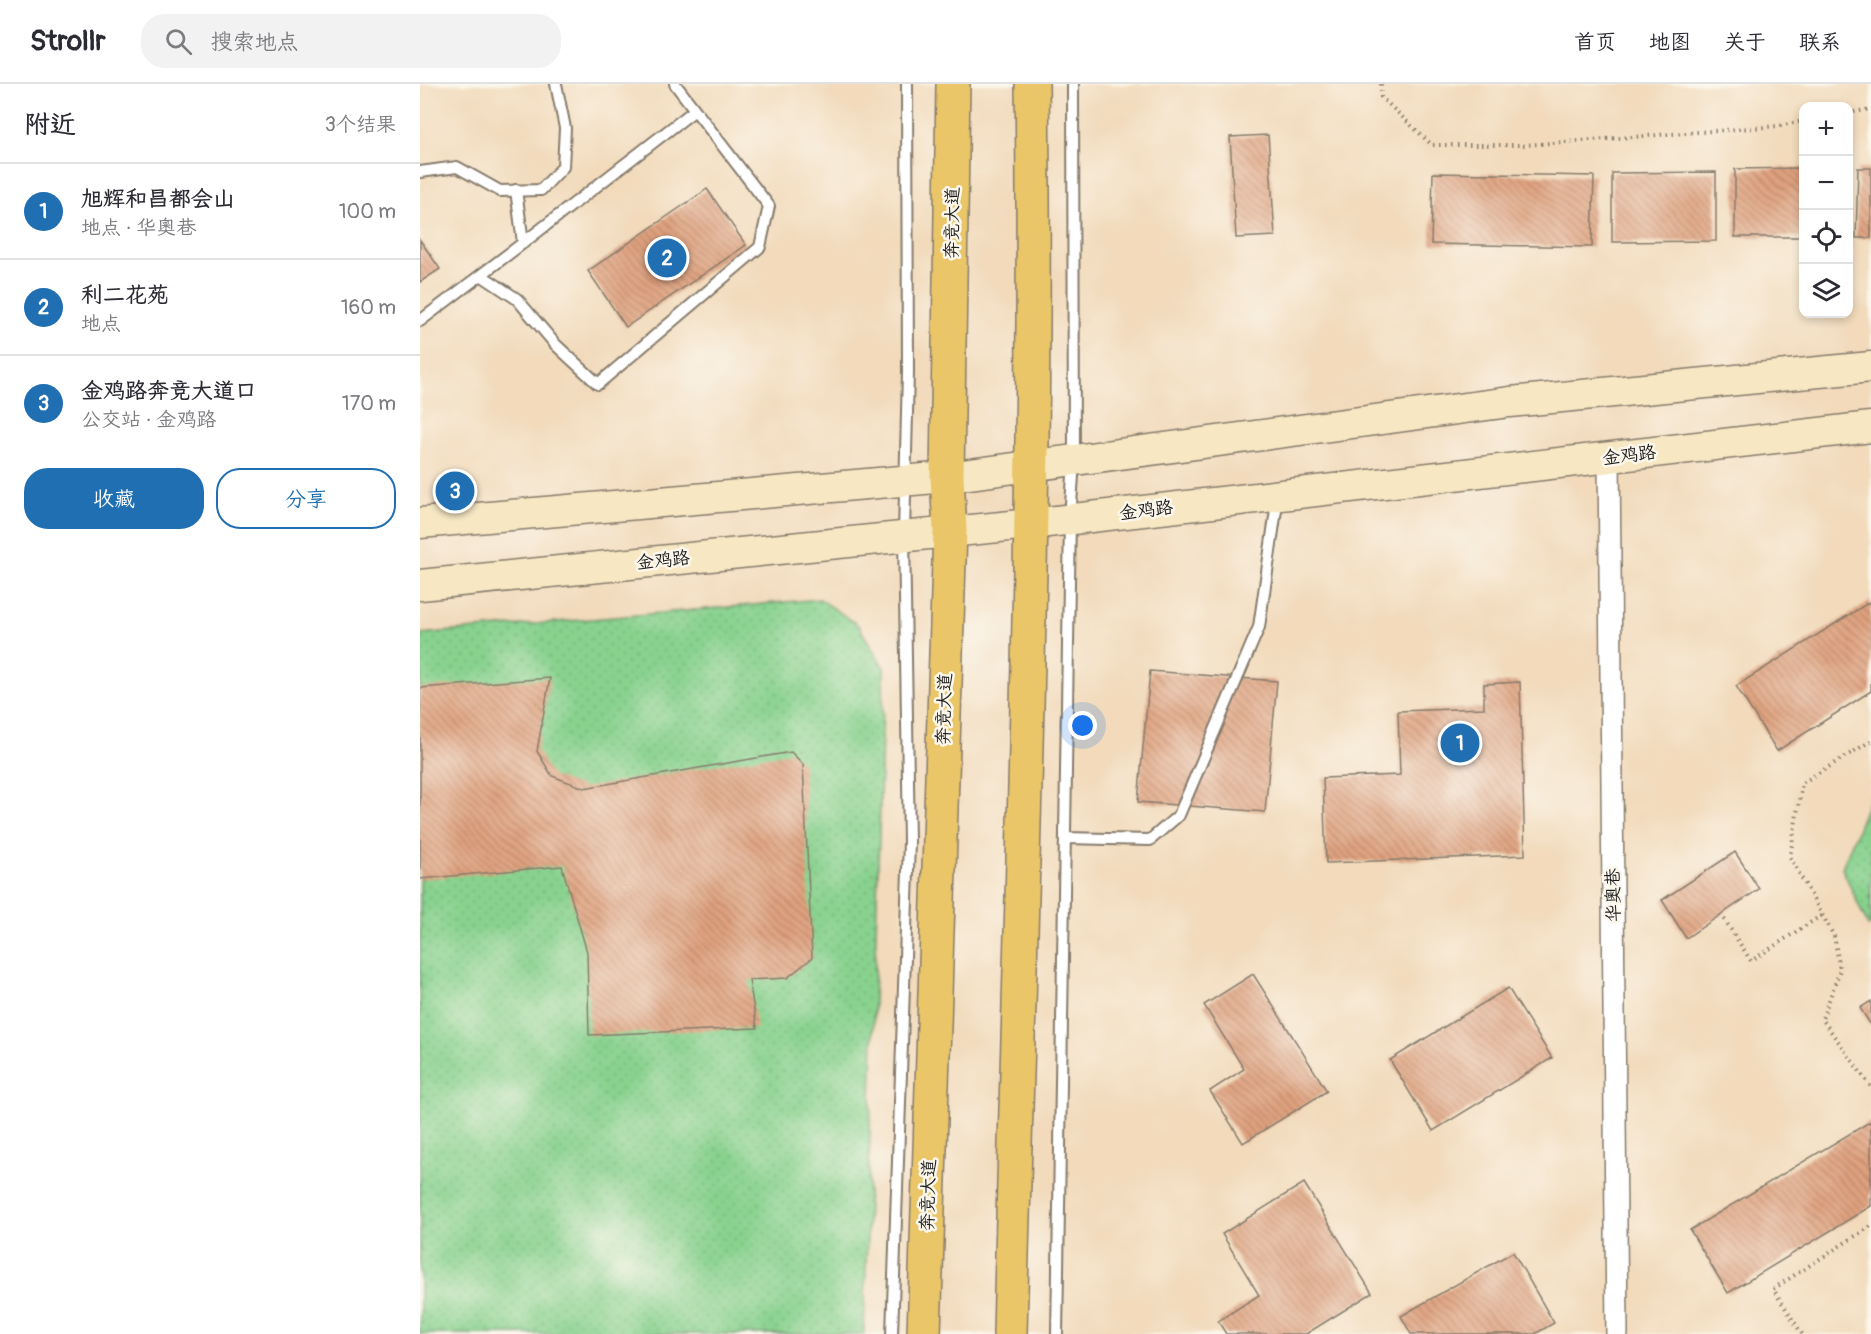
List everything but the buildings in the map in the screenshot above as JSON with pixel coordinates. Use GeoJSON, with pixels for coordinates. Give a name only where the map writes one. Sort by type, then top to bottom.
{"type":"FeatureCollection","features":[{"type":"Feature","properties":{"kind":"main road","name":"奔竞大道"},"geometry":{"type":"LineString","coordinates":[[924,1334],[950,530],[947,477],[953,84]]}},
{"type":"Feature","properties":{"kind":"main road"},"geometry":{"type":"LineString","coordinates":[[1010,1334],[1031,467],[1034,255],[1032,84]]}},
{"type":"Feature","properties":{"kind":"main road"},"geometry":{"type":"LineString","coordinates":[[420,523],[947,477],[1510,402],[1871,367]]}},
{"type":"Feature","properties":{"kind":"main road","name":"金鸡路"},"geometry":{"type":"LineString","coordinates":[[420,585],[904,534],[1029,524],[1871,427]]}},
{"type":"Feature","properties":{"kind":"street","name":"华奥巷"},"geometry":{"type":"LineString","coordinates":[[1609,457],[1617,1334]]}},
{"type":"Feature","properties":{"kind":"lane"},"geometry":{"type":"LineString","coordinates":[[420,172],[457,167],[500,191],[541,190],[563,166],[566,128],[556,84]]}},
{"type":"Feature","properties":{"kind":"lane"},"geometry":{"type":"LineString","coordinates":[[481,275],[517,299],[556,345],[598,384],[760,247],[769,206],[675,84]]}},
{"type":"Feature","properties":{"kind":"lane"},"geometry":{"type":"LineString","coordinates":[[892,1334],[909,842],[904,534],[907,84]]}},
{"type":"Feature","properties":{"kind":"lane"},"geometry":{"type":"LineString","coordinates":[[1057,1334],[1070,519],[1074,461],[1072,84]]}},
{"type":"Feature","properties":{"kind":"lane"},"geometry":{"type":"LineString","coordinates":[[420,321],[695,110]]}},
{"type":"Feature","properties":{"kind":"lane"},"geometry":{"type":"LineString","coordinates":[[516,190],[523,243]]}},
{"type":"Feature","properties":{"kind":"lane"},"geometry":{"type":"LineString","coordinates":[[1066,838],[1150,840],[1179,815],[1259,627],[1278,495]]}},
{"type":"Feature","properties":{"kind":"path"},"geometry":{"type":"LineString","coordinates":[[1381,84],[1381,97],[1432,145],[1526,145],[1779,126],[1799,122]]}},
{"type":"Feature","properties":{"kind":"path"},"geometry":{"type":"LineString","coordinates":[[1853,112],[1871,109]]}},
{"type":"Feature","properties":{"kind":"path"},"geometry":{"type":"LineString","coordinates":[[1871,741],[1802,783],[1790,857],[1834,936],[1840,970],[1822,1019],[1871,1087]]}},
{"type":"Feature","properties":{"kind":"path"},"geometry":{"type":"LineString","coordinates":[[1721,915],[1751,961],[1822,915]]}},
{"type":"Feature","properties":{"kind":"path"},"geometry":{"type":"LineString","coordinates":[[1802,1334],[1773,1289],[1871,1226]]}},
{"type":"Feature","properties":{"kind":"green space"},"geometry":{"type":"Polygon","coordinates":[[[820,599],[858,625],[884,668],[864,1334],[420,1334],[420,634],[820,599]]]}},
{"type":"Feature","properties":{"kind":"green space"},"geometry":{"type":"Polygon","coordinates":[[[1871,795],[1871,924],[1868,926],[1842,868],[1871,795]]]}},
{"type":"Feature","properties":{"kind":"place","name":"利二花苑"},"geometry":{"type":"Point","coordinates":[667,258]}},
{"type":"Feature","properties":{"kind":"place","name":"金鸡路奔竞大道口"},"geometry":{"type":"Point","coordinates":[455,491]}},
{"type":"Feature","properties":{"kind":"place","name":"旭辉和昌都会山"},"geometry":{"type":"Point","coordinates":[1460,743]}}]}
